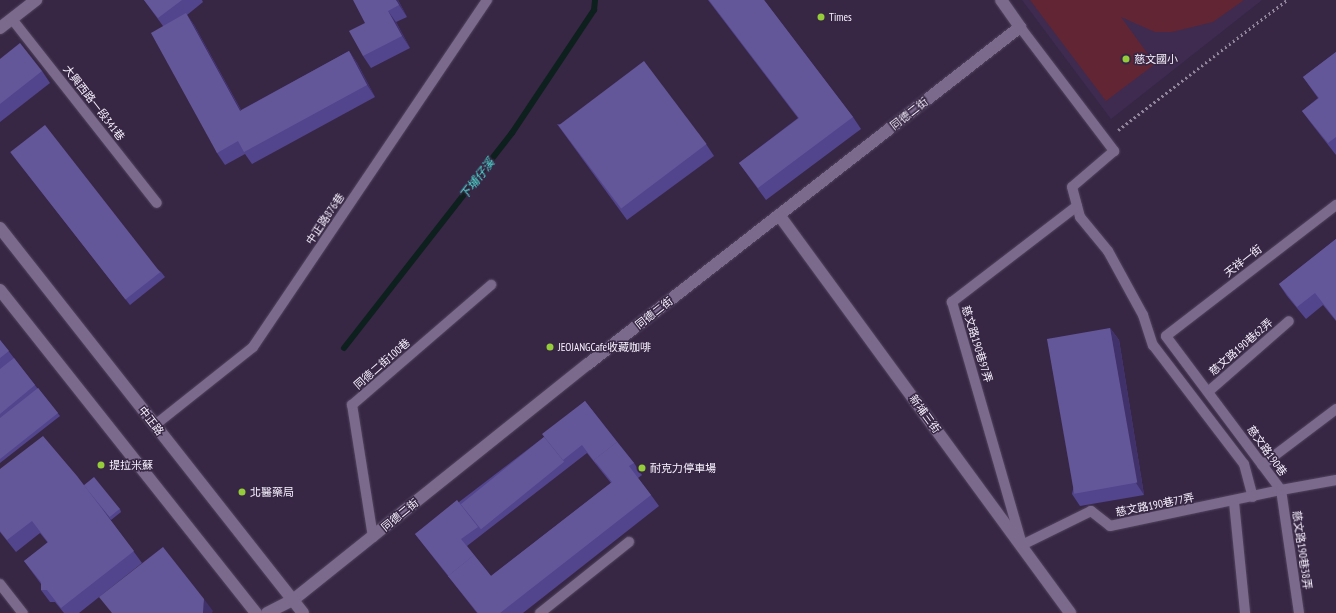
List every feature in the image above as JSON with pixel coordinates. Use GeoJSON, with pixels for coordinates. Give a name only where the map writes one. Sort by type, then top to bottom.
{"type":"FeatureCollection","features":[{"type":"Feature","properties":{"kind":"street"},"geometry":{"type":"LineString","coordinates":[[0,28],[36,0]]}},
{"type":"Feature","properties":{"kind":"street"},"geometry":{"type":"LineString","coordinates":[[1001,0],[1020,27]]}},
{"type":"Feature","properties":{"kind":"street","name":"同德二街"},"geometry":{"type":"LineString","coordinates":[[268,613],[293,600],[778,215],[1020,27]]}},
{"type":"Feature","properties":{"kind":"street","name":"新埔三街"},"geometry":{"type":"LineString","coordinates":[[778,215],[1022,545],[1070,613]]}},
{"type":"Feature","properties":{"kind":"street","name":"中正路"},"geometry":{"type":"LineString","coordinates":[[0,228],[303,613]]}},
{"type":"Feature","properties":{"kind":"street"},"geometry":{"type":"LineString","coordinates":[[0,290],[256,613]]}},
{"type":"Feature","properties":{"kind":"lane","name":"中正路876巷"},"geometry":{"type":"LineString","coordinates":[[155,425],[253,347],[487,0]]}},
{"type":"Feature","properties":{"kind":"lane","name":"大興西路一段341巷"},"geometry":{"type":"LineString","coordinates":[[12,19],[157,203]]}},
{"type":"Feature","properties":{"kind":"lane"},"geometry":{"type":"LineString","coordinates":[[1020,27],[1114,152],[1072,187],[1080,217],[1108,251],[1143,315],[1153,345],[1244,464],[1253,497]]}},
{"type":"Feature","properties":{"kind":"lane","name":"天祥一街"},"geometry":{"type":"LineString","coordinates":[[1166,336],[1336,205]]}},
{"type":"Feature","properties":{"kind":"lane","name":"慈文路190巷97弄"},"geometry":{"type":"LineString","coordinates":[[1022,545],[952,302],[1077,206]]}},
{"type":"Feature","properties":{"kind":"lane","name":"同德二街100巷"},"geometry":{"type":"LineString","coordinates":[[373,536],[352,405],[491,285]]}},
{"type":"Feature","properties":{"kind":"lane","name":"慈文路190巷62弄"},"geometry":{"type":"LineString","coordinates":[[1209,391],[1289,320]]}},
{"type":"Feature","properties":{"kind":"lane","name":"慈文路190巷"},"geometry":{"type":"LineString","coordinates":[[1166,336],[1209,391],[1281,490],[1234,502]]}},
{"type":"Feature","properties":{"kind":"lane"},"geometry":{"type":"LineString","coordinates":[[1262,465],[1336,409]]}},
{"type":"Feature","properties":{"kind":"lane"},"geometry":{"type":"LineString","coordinates":[[1281,490],[1336,480]]}},
{"type":"Feature","properties":{"kind":"lane","name":"慈文路190巷38弄"},"geometry":{"type":"LineString","coordinates":[[1281,490],[1299,613]]}},
{"type":"Feature","properties":{"kind":"lane"},"geometry":{"type":"LineString","coordinates":[[1234,502],[1245,613]]}},
{"type":"Feature","properties":{"kind":"lane","name":"慈文路190巷77弄"},"geometry":{"type":"LineString","coordinates":[[1022,545],[1091,511],[1110,526],[1234,502]]}},
{"type":"Feature","properties":{"kind":"lane"},"geometry":{"type":"LineString","coordinates":[[540,613],[629,542]]}},
{"type":"Feature","properties":{"kind":"lane"},"geometry":{"type":"LineString","coordinates":[[0,584],[23,613]]}},
{"type":"Feature","properties":{"kind":"path"},"geometry":{"type":"LineString","coordinates":[[1113,134],[1288,0]]}},
{"type":"Feature","properties":{"kind":"shaded area","name":"慈文國小"},"geometry":{"type":"Polygon","coordinates":[[[1022,0],[1262,0],[1111,119],[1022,0]]]}},
{"type":"Feature","properties":{"kind":"shaded area","name":"慈文國小"},"geometry":{"type":"Polygon","coordinates":[[[1030,0],[1244,0],[1213,22],[1172,32],[1155,32],[1121,17],[1155,64],[1106,101],[1030,0]]]}},
{"type":"Feature","properties":{"kind":"building"},"geometry":{"type":"Polygon","coordinates":[[[144,0],[182,0],[158,18],[144,0]]]}},
{"type":"Feature","properties":{"kind":"building"},"geometry":{"type":"Polygon","coordinates":[[[353,0],[396,0],[399,5],[388,11],[402,36],[363,56],[349,31],[365,23],[353,0]]]}},
{"type":"Feature","properties":{"kind":"building"},"geometry":{"type":"Polygon","coordinates":[[[709,0],[764,0],[853,117],[758,188],[739,163],[799,118],[709,0]]]}},
{"type":"Feature","properties":{"kind":"building"},"geometry":{"type":"Polygon","coordinates":[[[186,13],[240,111],[349,51],[367,85],[244,152],[238,141],[217,153],[151,33],[186,13]]]}},
{"type":"Feature","properties":{"kind":"building"},"geometry":{"type":"Polygon","coordinates":[[[20,43],[42,71],[0,104],[0,59],[20,43]]]}},
{"type":"Feature","properties":{"kind":"building"},"geometry":{"type":"Polygon","coordinates":[[[1336,52],[1336,137],[1328,143],[1302,111],[1319,98],[1303,77],[1336,52]]]}},
{"type":"Feature","properties":{"kind":"building"},"geometry":{"type":"Polygon","coordinates":[[[644,61],[707,144],[621,208],[559,125],[644,61]]]}},
{"type":"Feature","properties":{"kind":"building"},"geometry":{"type":"Polygon","coordinates":[[[45,125],[160,272],[125,299],[10,152],[45,125]]]}},
{"type":"Feature","properties":{"kind":"building"},"geometry":{"type":"Polygon","coordinates":[[[1336,239],[1336,320],[1315,293],[1297,307],[1279,284],[1336,239]]]}},
{"type":"Feature","properties":{"kind":"building"},"geometry":{"type":"Polygon","coordinates":[[[1110,328],[1137,483],[1074,494],[1047,339],[1110,328]]]}},
{"type":"Feature","properties":{"kind":"building"},"geometry":{"type":"Polygon","coordinates":[[[0,340],[9,351],[0,358],[0,340]]]}},
{"type":"Feature","properties":{"kind":"building"},"geometry":{"type":"Polygon","coordinates":[[[14,358],[35,385],[0,414],[0,369],[14,358]]]}},
{"type":"Feature","properties":{"kind":"building"},"geometry":{"type":"Polygon","coordinates":[[[38,388],[58,413],[0,459],[0,418],[38,388]]]}},
{"type":"Feature","properties":{"kind":"building"},"geometry":{"type":"Polygon","coordinates":[[[585,401],[617,442],[594,460],[597,465],[582,445],[563,460],[542,434],[585,401]]]}},
{"type":"Feature","properties":{"kind":"building"},"geometry":{"type":"Polygon","coordinates":[[[43,436],[77,476],[134,551],[61,608],[47,590],[41,590],[41,582],[24,561],[48,542],[32,521],[7,540],[0,531],[0,469],[43,436]]]}},
{"type":"Feature","properties":{"kind":"building"},"geometry":{"type":"Polygon","coordinates":[[[544,437],[564,462],[481,529],[461,504],[544,437]]]}},
{"type":"Feature","properties":{"kind":"building"},"geometry":{"type":"Polygon","coordinates":[[[617,442],[634,463],[629,466],[651,495],[500,613],[478,613],[448,576],[474,555],[491,576],[612,482],[594,460],[617,442]]]}},
{"type":"Feature","properties":{"kind":"building"},"geometry":{"type":"Polygon","coordinates":[[[94,477],[120,509],[110,517],[84,485],[94,477]]]}},
{"type":"Feature","properties":{"kind":"building"},"geometry":{"type":"Polygon","coordinates":[[[457,500],[478,527],[461,539],[474,555],[448,576],[415,534],[457,500]]]}},
{"type":"Feature","properties":{"kind":"building"},"geometry":{"type":"Polygon","coordinates":[[[163,547],[204,599],[203,613],[112,613],[99,597],[163,547]]]}},
{"type":"Feature","properties":{"kind":"waterway","name":"下埔仔溪"},"geometry":{"type":"LineString","coordinates":[[344,348],[512,133],[594,10],[595,0]]}},
{"type":"Feature","properties":{"kind":"place","name":"Times"},"geometry":{"type":"Point","coordinates":[821,17]}},
{"type":"Feature","properties":{"kind":"place","name":"慈文國小"},"geometry":{"type":"Point","coordinates":[1126,59]}},
{"type":"Feature","properties":{"kind":"place","name":"JEOJANGCafe收藏咖啡"},"geometry":{"type":"Point","coordinates":[550,347]}},
{"type":"Feature","properties":{"kind":"place","name":"提拉米蘇"},"geometry":{"type":"Point","coordinates":[101,465]}},
{"type":"Feature","properties":{"kind":"place","name":"耐克力停車場"},"geometry":{"type":"Point","coordinates":[642,468]}},
{"type":"Feature","properties":{"kind":"place","name":"北醫藥局"},"geometry":{"type":"Point","coordinates":[242,492]}}]}
